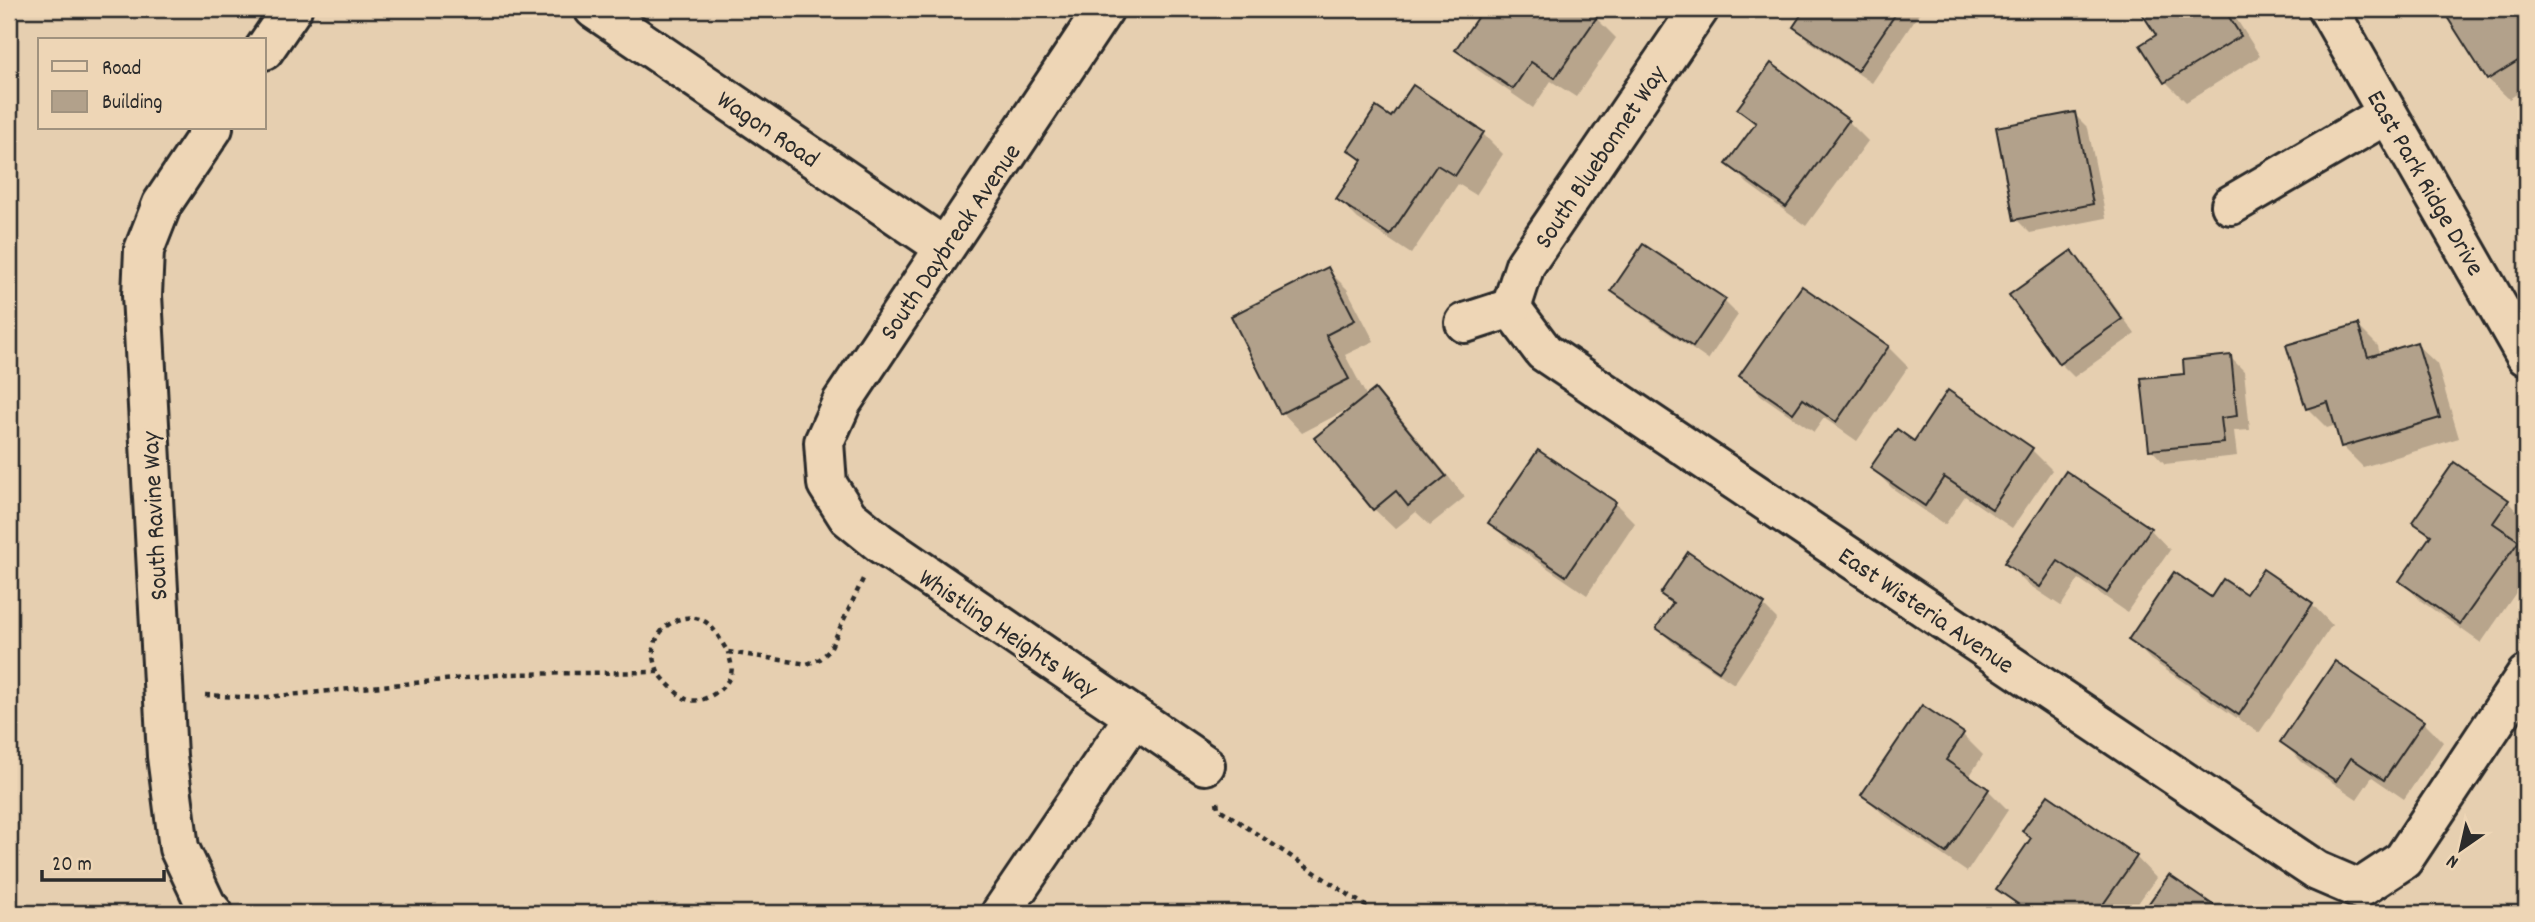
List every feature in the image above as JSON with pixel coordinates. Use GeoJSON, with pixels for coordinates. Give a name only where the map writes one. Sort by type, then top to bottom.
{"type":"FeatureCollection","features":[{"type":"Feature","properties":{"kind":"street"},"geometry":{"type":"LineString","coordinates":[[266,47],[292,9]]}},
{"type":"Feature","properties":{"kind":"street","name":"Wagon Road"},"geometry":{"type":"LineString","coordinates":[[594,9],[944,247]]}},
{"type":"Feature","properties":{"kind":"street","name":"South Daybreak Avenue"},"geometry":{"type":"LineString","coordinates":[[827,484],[824,442],[842,402],[1104,9]]}},
{"type":"Feature","properties":{"kind":"street","name":"South Bluebonnet Way"},"geometry":{"type":"LineString","coordinates":[[1511,308],[1525,265],[1699,9]]}},
{"type":"Feature","properties":{"kind":"street","name":"East Park Ridge Drive"},"geometry":{"type":"LineString","coordinates":[[2328,9],[2526,356]]}},
{"type":"Feature","properties":{"kind":"street"},"geometry":{"type":"LineString","coordinates":[[2231,205],[2387,114]]}},
{"type":"Feature","properties":{"kind":"street","name":"South Ravine Way"},"geometry":{"type":"LineString","coordinates":[[212,130],[162,204],[144,250],[142,295],[167,756],[179,848],[206,905],[213,913]]}},
{"type":"Feature","properties":{"kind":"street"},"geometry":{"type":"LineString","coordinates":[[1465,323],[1511,308]]}},
{"type":"Feature","properties":{"kind":"street","name":"East Wisteria Avenue"},"geometry":{"type":"LineString","coordinates":[[1511,308],[1544,352],[2360,901]]}},
{"type":"Feature","properties":{"kind":"street","name":"Whistling Heights Way"},"geometry":{"type":"LineString","coordinates":[[827,484],[848,517],[880,543],[1205,765]]}},
{"type":"Feature","properties":{"kind":"street"},"geometry":{"type":"LineString","coordinates":[[2360,901],[2403,860],[2526,675]]}},
{"type":"Feature","properties":{"kind":"street"},"geometry":{"type":"LineString","coordinates":[[1001,913],[1134,717]]}},
{"type":"Feature","properties":{"kind":"path"},"geometry":{"type":"LineString","coordinates":[[728,652],[807,664],[820,659],[829,651],[880,543]]}},
{"type":"Feature","properties":{"kind":"path"},"geometry":{"type":"LineString","coordinates":[[689,618],[702,620],[710,625],[728,652],[732,664],[730,676],[724,685],[710,696],[696,701],[684,699],[658,672],[654,646],[658,634],[676,620],[689,618]]}},
{"type":"Feature","properties":{"kind":"path"},"geometry":{"type":"LineString","coordinates":[[163,698],[224,695],[257,698],[508,674],[658,672]]}},
{"type":"Feature","properties":{"kind":"path"},"geometry":{"type":"LineString","coordinates":[[1205,765],[1219,808],[1376,913]]}},
{"type":"Feature","properties":{"kind":"building"},"geometry":{"type":"Polygon","coordinates":[[[1483,9],[1585,9],[1597,17],[1555,78],[1531,62],[1513,89],[1455,50],[1483,9]]]}},
{"type":"Feature","properties":{"kind":"building"},"geometry":{"type":"Polygon","coordinates":[[[1805,9],[1899,9],[1857,71],[1793,27],[1805,9]]]}},
{"type":"Feature","properties":{"kind":"building"},"geometry":{"type":"Polygon","coordinates":[[[2139,9],[2224,9],[2241,36],[2164,83],[2140,45],[2156,35],[2139,9]]]}},
{"type":"Feature","properties":{"kind":"building"},"geometry":{"type":"Polygon","coordinates":[[[2442,9],[2526,9],[2526,56],[2487,80],[2442,9]]]}},
{"type":"Feature","properties":{"kind":"building"},"geometry":{"type":"Polygon","coordinates":[[[1771,63],[1849,120],[1786,207],[1726,164],[1756,123],[1737,109],[1771,63]]]}},
{"type":"Feature","properties":{"kind":"building"},"geometry":{"type":"Polygon","coordinates":[[[1413,85],[1484,132],[1455,176],[1437,165],[1390,235],[1336,199],[1362,160],[1348,150],[1376,107],[1391,117],[1413,85]]]}},
{"type":"Feature","properties":{"kind":"building"},"geometry":{"type":"Polygon","coordinates":[[[2075,112],[2093,204],[2014,220],[1996,127],[2075,112]]]}},
{"type":"Feature","properties":{"kind":"building"},"geometry":{"type":"Polygon","coordinates":[[[1643,244],[1726,299],[1693,347],[1611,291],[1643,244]]]}},
{"type":"Feature","properties":{"kind":"building"},"geometry":{"type":"Polygon","coordinates":[[[2072,250],[2122,319],[2059,364],[2009,295],[2072,250]]]}},
{"type":"Feature","properties":{"kind":"building"},"geometry":{"type":"Polygon","coordinates":[[[1328,267],[1355,320],[1326,335],[1349,379],[1280,414],[1231,316],[1328,267]]]}},
{"type":"Feature","properties":{"kind":"building"},"geometry":{"type":"Polygon","coordinates":[[[1802,286],[1889,346],[1836,422],[1803,399],[1793,413],[1739,376],[1802,286]]]}},
{"type":"Feature","properties":{"kind":"building"},"geometry":{"type":"Polygon","coordinates":[[[2358,324],[2368,357],[2417,342],[2440,418],[2341,447],[2328,402],[2306,409],[2286,345],[2358,324]]]}},
{"type":"Feature","properties":{"kind":"building"},"geometry":{"type":"Polygon","coordinates":[[[2231,355],[2237,416],[2221,418],[2224,443],[2149,450],[2141,378],[2184,374],[2183,360],[2231,355]]]}},
{"type":"Feature","properties":{"kind":"building"},"geometry":{"type":"Polygon","coordinates":[[[1375,389],[1446,476],[1408,506],[1396,491],[1373,510],[1314,438],[1375,389]]]}},
{"type":"Feature","properties":{"kind":"building"},"geometry":{"type":"Polygon","coordinates":[[[1948,390],[2033,448],[1992,509],[1944,477],[1925,506],[1870,468],[1897,429],[1914,441],[1948,390]]]}},
{"type":"Feature","properties":{"kind":"building"},"geometry":{"type":"Polygon","coordinates":[[[1538,450],[1616,502],[1566,576],[1488,523],[1538,450]]]}},
{"type":"Feature","properties":{"kind":"building"},"geometry":{"type":"Polygon","coordinates":[[[2454,462],[2509,500],[2493,523],[2519,541],[2460,624],[2399,581],[2431,535],[2412,522],[2454,462]]]}},
{"type":"Feature","properties":{"kind":"building"},"geometry":{"type":"Polygon","coordinates":[[[2066,471],[2151,528],[2107,593],[2058,561],[2040,587],[2004,563],[2066,471]]]}},
{"type":"Feature","properties":{"kind":"building"},"geometry":{"type":"Polygon","coordinates":[[[1688,552],[1765,604],[1719,671],[1656,628],[1673,603],[1660,594],[1688,552]]]}},
{"type":"Feature","properties":{"kind":"building"},"geometry":{"type":"Polygon","coordinates":[[[2263,569],[2313,603],[2239,715],[2128,640],[2174,572],[2211,597],[2223,579],[2246,594],[2263,569]]]}},
{"type":"Feature","properties":{"kind":"building"},"geometry":{"type":"Polygon","coordinates":[[[2335,661],[2424,721],[2384,780],[2351,758],[2336,781],[2280,742],[2335,661]]]}},
{"type":"Feature","properties":{"kind":"building"},"geometry":{"type":"Polygon","coordinates":[[[1922,705],[1964,733],[1946,760],[1989,789],[1946,853],[1861,795],[1922,705]]]}},
{"type":"Feature","properties":{"kind":"building"},"geometry":{"type":"Polygon","coordinates":[[[2048,795],[2137,856],[2097,913],[2031,913],[1996,889],[2031,838],[2022,831],[2048,795]]]}},
{"type":"Feature","properties":{"kind":"building"},"geometry":{"type":"Polygon","coordinates":[[[2169,875],[2219,909],[2216,913],[2142,913],[2169,875]]]}}]}
